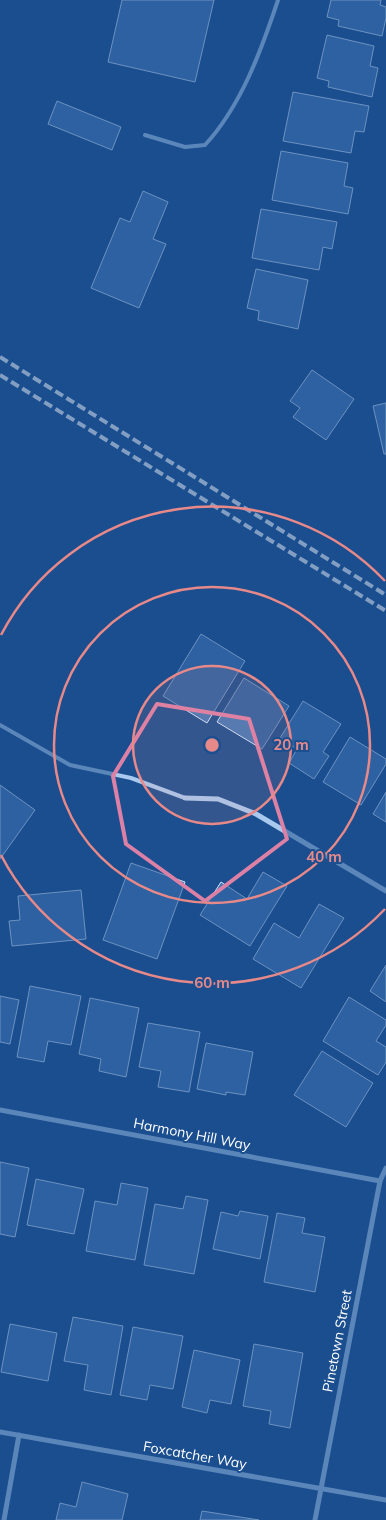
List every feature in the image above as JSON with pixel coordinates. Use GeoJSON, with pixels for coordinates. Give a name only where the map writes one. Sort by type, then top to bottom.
{"type":"FeatureCollection","features":[{"type":"Feature","properties":{"kind":"street"},"geometry":{"type":"LineString","coordinates":[[185,798],[218,799],[256,814],[386,891]]}},
{"type":"Feature","properties":{"kind":"street","name":"Harmony Hill Way"},"geometry":{"type":"LineString","coordinates":[[0,1110],[380,1181]]}},
{"type":"Feature","properties":{"kind":"street","name":"Pinetown Street"},"geometry":{"type":"LineString","coordinates":[[314,1520],[380,1181],[386,1168]]}},
{"type":"Feature","properties":{"kind":"street","name":"Foxcatcher Way"},"geometry":{"type":"LineString","coordinates":[[0,1432],[386,1500]]}},
{"type":"Feature","properties":{"kind":"street"},"geometry":{"type":"LineString","coordinates":[[4,1520],[19,1435]]}},
{"type":"Feature","properties":{"kind":"lane"},"geometry":{"type":"LineString","coordinates":[[145,135],[184,146],[204,145],[218,131],[238,98],[278,0]]}},
{"type":"Feature","properties":{"kind":"lane"},"geometry":{"type":"LineString","coordinates":[[0,724],[70,765],[131,778],[185,798]]}},
{"type":"Feature","properties":{"kind":"highlighted area"},"geometry":{"type":"Polygon","coordinates":[[[157,704],[249,719],[287,839],[205,901],[126,844],[113,776],[157,704]]]}},
{"type":"Feature","properties":{"kind":"building"},"geometry":{"type":"Polygon","coordinates":[[[122,0],[214,0],[195,82],[108,62],[122,0]]]}},
{"type":"Feature","properties":{"kind":"building"},"geometry":{"type":"Polygon","coordinates":[[[331,0],[381,0],[380,5],[386,7],[386,18],[382,36],[338,26],[339,20],[327,17],[331,0]]]}},
{"type":"Feature","properties":{"kind":"building"},"geometry":{"type":"Polygon","coordinates":[[[327,35],[374,46],[370,66],[378,68],[372,97],[328,87],[329,81],[317,78],[327,35]]]}},
{"type":"Feature","properties":{"kind":"building"},"geometry":{"type":"Polygon","coordinates":[[[293,92],[369,106],[364,132],[355,131],[351,153],[283,141],[293,92]]]}},
{"type":"Feature","properties":{"kind":"building"},"geometry":{"type":"Polygon","coordinates":[[[57,101],[121,127],[112,150],[48,124],[57,101]]]}},
{"type":"Feature","properties":{"kind":"building"},"geometry":{"type":"Polygon","coordinates":[[[281,151],[348,163],[344,186],[353,188],[348,214],[272,200],[281,151]]]}},
{"type":"Feature","properties":{"kind":"building"},"geometry":{"type":"Polygon","coordinates":[[[143,191],[168,202],[153,239],[166,244],[139,308],[91,288],[120,218],[130,222],[143,191]]]}},
{"type":"Feature","properties":{"kind":"building"},"geometry":{"type":"Polygon","coordinates":[[[261,209],[337,222],[332,249],[323,247],[319,270],[252,258],[261,209]]]}},
{"type":"Feature","properties":{"kind":"building"},"geometry":{"type":"Polygon","coordinates":[[[256,269],[308,280],[298,329],[258,320],[259,311],[247,308],[256,269]]]}},
{"type":"Feature","properties":{"kind":"building"},"geometry":{"type":"Polygon","coordinates":[[[312,370],[354,399],[326,440],[293,417],[300,408],[290,401],[312,370]]]}},
{"type":"Feature","properties":{"kind":"building"},"geometry":{"type":"Polygon","coordinates":[[[386,403],[386,454],[384,454],[373,406],[386,403]]]}},
{"type":"Feature","properties":{"kind":"building"},"geometry":{"type":"Polygon","coordinates":[[[201,634],[245,661],[207,723],[163,696],[201,634]]]}},
{"type":"Feature","properties":{"kind":"building"},"geometry":{"type":"Polygon","coordinates":[[[244,678],[289,706],[262,749],[217,722],[244,678]]]}},
{"type":"Feature","properties":{"kind":"building"},"geometry":{"type":"Polygon","coordinates":[[[303,701],[341,724],[323,752],[329,756],[314,779],[289,763],[297,749],[280,738],[303,701]]]}},
{"type":"Feature","properties":{"kind":"building"},"geometry":{"type":"Polygon","coordinates":[[[350,737],[386,759],[386,764],[361,805],[323,782],[350,737]]]}},
{"type":"Feature","properties":{"kind":"building"},"geometry":{"type":"Polygon","coordinates":[[[0,785],[35,810],[0,859],[0,785]]]}},
{"type":"Feature","properties":{"kind":"building"},"geometry":{"type":"Polygon","coordinates":[[[386,792],[386,822],[373,814],[386,792]]]}},
{"type":"Feature","properties":{"kind":"building"},"geometry":{"type":"Polygon","coordinates":[[[131,863],[185,882],[157,959],[103,940],[131,863]]]}},
{"type":"Feature","properties":{"kind":"building"},"geometry":{"type":"Polygon","coordinates":[[[263,872],[287,886],[250,946],[200,915],[221,882],[247,899],[263,872]]]}},
{"type":"Feature","properties":{"kind":"building"},"geometry":{"type":"Polygon","coordinates":[[[81,890],[86,939],[12,946],[9,921],[20,920],[18,896],[81,890]]]}},
{"type":"Feature","properties":{"kind":"building"},"geometry":{"type":"Polygon","coordinates":[[[319,904],[344,918],[301,988],[253,959],[274,923],[299,938],[319,904]]]}},
{"type":"Feature","properties":{"kind":"building"},"geometry":{"type":"Polygon","coordinates":[[[386,965],[386,1002],[370,991],[386,965]]]}},
{"type":"Feature","properties":{"kind":"building"},"geometry":{"type":"Polygon","coordinates":[[[30,986],[81,996],[71,1045],[48,1041],[44,1062],[17,1057],[30,986]]]}},
{"type":"Feature","properties":{"kind":"building"},"geometry":{"type":"Polygon","coordinates":[[[0,996],[19,1000],[10,1044],[0,1042],[0,996]]]}},
{"type":"Feature","properties":{"kind":"building"},"geometry":{"type":"Polygon","coordinates":[[[349,997],[386,1020],[386,1025],[376,1041],[386,1047],[386,1062],[378,1075],[323,1041],[349,997]]]}},
{"type":"Feature","properties":{"kind":"building"},"geometry":{"type":"Polygon","coordinates":[[[90,998],[139,1008],[126,1077],[99,1071],[101,1059],[79,1054],[90,998]]]}},
{"type":"Feature","properties":{"kind":"building"},"geometry":{"type":"Polygon","coordinates":[[[148,1023],[200,1032],[189,1092],[158,1087],[161,1071],[139,1067],[148,1023]]]}},
{"type":"Feature","properties":{"kind":"building"},"geometry":{"type":"Polygon","coordinates":[[[206,1043],[253,1052],[245,1095],[226,1092],[226,1095],[197,1089],[206,1043]]]}},
{"type":"Feature","properties":{"kind":"building"},"geometry":{"type":"Polygon","coordinates":[[[322,1051],[373,1083],[346,1127],[294,1095],[322,1051]]]}},
{"type":"Feature","properties":{"kind":"building"},"geometry":{"type":"Polygon","coordinates":[[[0,1162],[29,1168],[15,1237],[0,1234],[0,1162]]]}},
{"type":"Feature","properties":{"kind":"building"},"geometry":{"type":"Polygon","coordinates":[[[36,1179],[84,1189],[74,1234],[27,1225],[36,1179]]]}},
{"type":"Feature","properties":{"kind":"building"},"geometry":{"type":"Polygon","coordinates":[[[121,1183],[148,1188],[135,1260],[86,1251],[95,1201],[117,1205],[121,1183]]]}},
{"type":"Feature","properties":{"kind":"building"},"geometry":{"type":"Polygon","coordinates":[[[186,1196],[208,1200],[194,1274],[144,1265],[155,1204],[183,1209],[186,1196]]]}},
{"type":"Feature","properties":{"kind":"building"},"geometry":{"type":"Polygon","coordinates":[[[240,1211],[268,1216],[260,1259],[213,1249],[221,1212],[238,1216],[240,1211]]]}},
{"type":"Feature","properties":{"kind":"building"},"geometry":{"type":"Polygon","coordinates":[[[277,1213],[305,1218],[302,1233],[325,1237],[315,1292],[264,1282],[277,1213]]]}},
{"type":"Feature","properties":{"kind":"building"},"geometry":{"type":"Polygon","coordinates":[[[73,1317],[123,1326],[111,1395],[84,1390],[88,1365],[64,1361],[73,1317]]]}},
{"type":"Feature","properties":{"kind":"building"},"geometry":{"type":"Polygon","coordinates":[[[10,1324],[57,1333],[48,1381],[1,1372],[10,1324]]]}},
{"type":"Feature","properties":{"kind":"building"},"geometry":{"type":"Polygon","coordinates":[[[133,1327],[183,1336],[173,1389],[150,1385],[147,1400],[120,1395],[133,1327]]]}},
{"type":"Feature","properties":{"kind":"building"},"geometry":{"type":"Polygon","coordinates":[[[254,1344],[303,1353],[290,1428],[269,1424],[271,1411],[243,1406],[254,1344]]]}},
{"type":"Feature","properties":{"kind":"building"},"geometry":{"type":"Polygon","coordinates":[[[194,1350],[240,1360],[231,1404],[210,1400],[207,1413],[182,1407],[194,1350]]]}},
{"type":"Feature","properties":{"kind":"building"},"geometry":{"type":"Polygon","coordinates":[[[82,1482],[128,1494],[122,1520],[56,1520],[60,1503],[76,1507],[82,1482]]]}},
{"type":"Feature","properties":{"kind":"building"},"geometry":{"type":"Polygon","coordinates":[[[202,1511],[259,1520],[200,1520],[202,1511]]]}},
{"type":"Feature","properties":{"kind":"railway"},"geometry":{"type":"LineString","coordinates":[[0,357],[386,595]]}},
{"type":"Feature","properties":{"kind":"railway"},"geometry":{"type":"LineString","coordinates":[[0,375],[386,611]]}}]}
